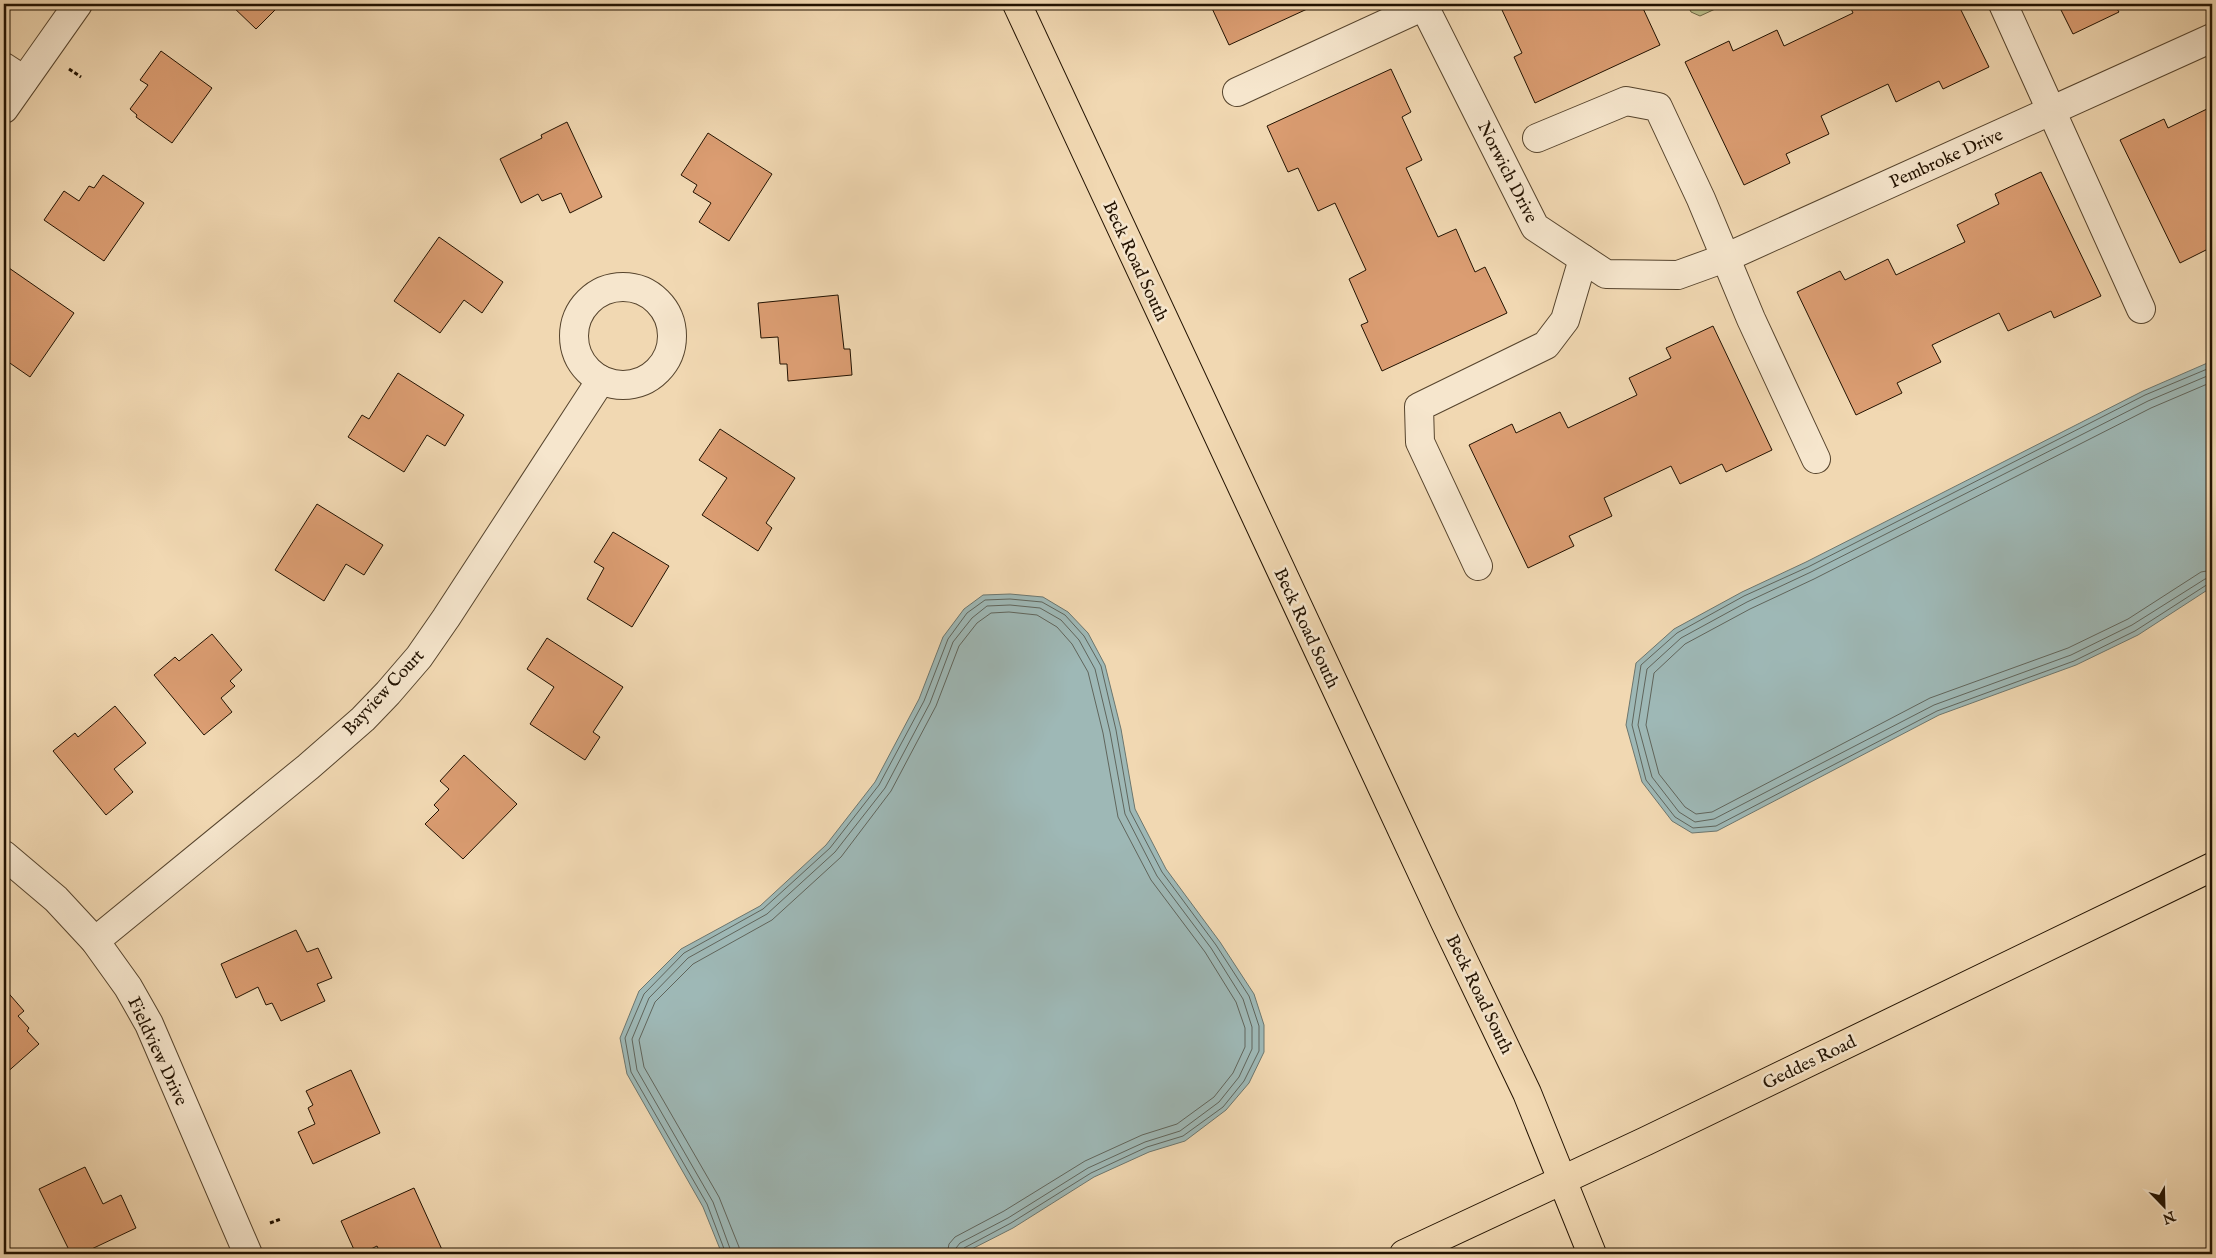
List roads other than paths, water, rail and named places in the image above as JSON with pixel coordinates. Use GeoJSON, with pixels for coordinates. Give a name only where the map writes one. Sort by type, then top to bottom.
{"type":"FeatureCollection","features":[{"type":"Feature","properties":{"kind":"main road","name":"Beck Road South"},"geometry":{"type":"LineString","coordinates":[[1016,4],[1445,922],[1527,1093],[1592,1254]]}},
{"type":"Feature","properties":{"kind":"main road","name":"Geddes Road"},"geometry":{"type":"LineString","coordinates":[[1404,1254],[1563,1180],[2212,867]]}},
{"type":"Feature","properties":{"kind":"street"},"geometry":{"type":"LineString","coordinates":[[4,109],[14,73],[78,4]]}},
{"type":"Feature","properties":{"kind":"street"},"geometry":{"type":"LineString","coordinates":[[2003,4],[2141,309]]}},
{"type":"Feature","properties":{"kind":"street"},"geometry":{"type":"LineString","coordinates":[[1237,92],[1424,5]]}},
{"type":"Feature","properties":{"kind":"street","name":"Norwich Drive"},"geometry":{"type":"LineString","coordinates":[[1424,5],[1535,227],[1606,274],[1678,275]]}},
{"type":"Feature","properties":{"kind":"street","name":"Pembroke Drive"},"geometry":{"type":"LineString","coordinates":[[1678,275],[1725,258],[2212,38]]}},
{"type":"Feature","properties":{"kind":"street"},"geometry":{"type":"LineString","coordinates":[[1537,138],[1626,101],[1658,107],[1701,199],[1750,319],[1816,459]]}},
{"type":"Feature","properties":{"kind":"street"},"geometry":{"type":"LineString","coordinates":[[1478,566],[1420,442],[1419,407],[1546,345],[1565,320],[1583,259]]}},
{"type":"Feature","properties":{"kind":"street","name":"Bayview Court"},"geometry":{"type":"LineString","coordinates":[[95,941],[308,768],[364,719],[388,693],[419,657],[446,618],[601,380]]}},
{"type":"Feature","properties":{"kind":"street","name":"Fieldview Drive"},"geometry":{"type":"LineString","coordinates":[[4,855],[56,899],[95,941],[128,987],[149,1024],[248,1254]]}},
{"type":"Feature","properties":{"kind":"water"},"geometry":{"type":"Polygon","coordinates":[[[2212,361],[2212,587],[2138,635],[2076,665],[1939,715],[1717,831],[1692,833],[1672,821],[1642,782],[1626,725],[1636,663],[1674,629],[1742,592],[1806,562],[2143,391],[2212,361]]]}},
{"type":"Feature","properties":{"kind":"water"},"geometry":{"type":"Polygon","coordinates":[[[1010,594],[1043,597],[1068,612],[1088,633],[1105,665],[1121,729],[1135,809],[1166,869],[1220,942],[1254,994],[1264,1025],[1264,1052],[1249,1083],[1226,1110],[1185,1141],[1149,1152],[1094,1177],[1013,1228],[962,1254],[722,1254],[703,1207],[627,1074],[620,1038],[639,991],[681,949],[760,906],[826,845],[875,782],[919,699],[943,637],[964,609],[983,595],[1010,594]]]}}]}
